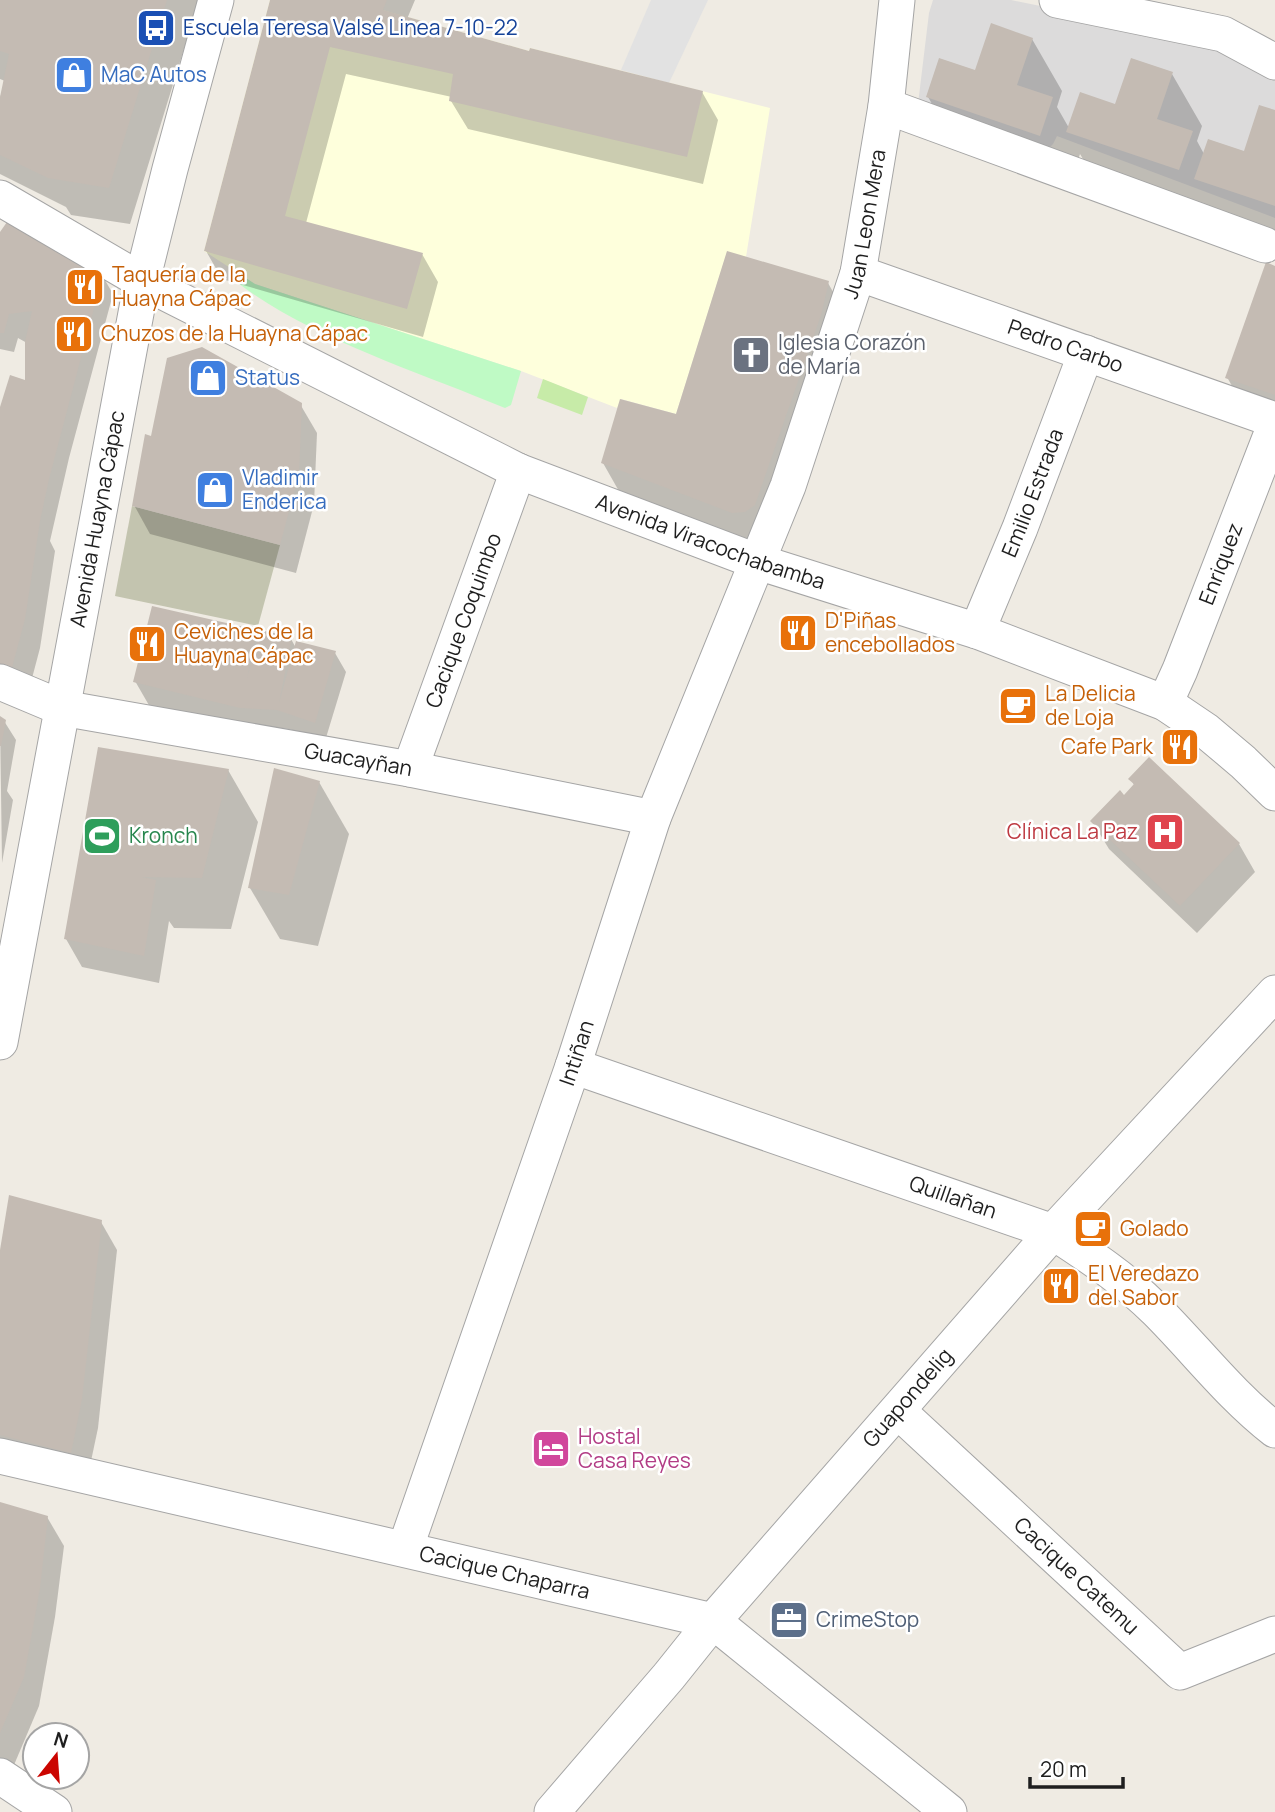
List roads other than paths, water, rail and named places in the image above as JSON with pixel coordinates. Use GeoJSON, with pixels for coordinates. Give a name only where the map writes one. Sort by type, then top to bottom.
{"type":"FeatureCollection","features":[{"type":"Feature","properties":{"kind":"street","name":"Avenida Huayna Cápac"},"geometry":{"type":"LineString","coordinates":[[0,1042],[142,281],[216,0]]}},
{"type":"Feature","properties":{"kind":"street","name":"Juan Leon Mera"},"geometry":{"type":"LineString","coordinates":[[758,562],[788,486],[858,273],[886,106],[897,0]]}},
{"type":"Feature","properties":{"kind":"street"},"geometry":{"type":"LineString","coordinates":[[1058,0],[1223,34],[1275,62]]}},
{"type":"Feature","properties":{"kind":"street"},"geometry":{"type":"LineString","coordinates":[[886,106],[1265,245]]}},
{"type":"Feature","properties":{"kind":"street","name":"Avenida Viracochabamba"},"geometry":{"type":"LineString","coordinates":[[0,198],[142,281],[518,471],[758,562],[977,631],[1165,703],[1205,730],[1275,793]]}},
{"type":"Feature","properties":{"kind":"street","name":"Pedro Carbo"},"geometry":{"type":"LineString","coordinates":[[858,273],[1275,423]]}},
{"type":"Feature","properties":{"kind":"street","name":"Emilio Estrada"},"geometry":{"type":"LineString","coordinates":[[977,631],[1020,528],[1086,354]]}},
{"type":"Feature","properties":{"kind":"street","name":"Enriquez"},"geometry":{"type":"LineString","coordinates":[[1165,703],[1275,423]]}},
{"type":"Feature","properties":{"kind":"street","name":"Cacique Coquimbo"},"geometry":{"type":"LineString","coordinates":[[410,769],[518,471]]}},
{"type":"Feature","properties":{"kind":"street","name":"Intiñan"},"geometry":{"type":"LineString","coordinates":[[405,1549],[572,1066],[653,818],[758,562]]}},
{"type":"Feature","properties":{"kind":"street","name":"Guacayñan"},"geometry":{"type":"LineString","coordinates":[[0,682],[62,708],[410,769],[653,818]]}},
{"type":"Feature","properties":{"kind":"street","name":"Guapondelig"},"geometry":{"type":"LineString","coordinates":[[552,1812],[713,1621],[1054,1232],[1275,993]]}},
{"type":"Feature","properties":{"kind":"street","name":"Quillañan"},"geometry":{"type":"LineString","coordinates":[[572,1066],[1054,1232],[1104,1265],[1155,1309],[1239,1398],[1275,1430]]}},
{"type":"Feature","properties":{"kind":"street","name":"Cacique Catemu"},"geometry":{"type":"LineString","coordinates":[[898,1411],[1180,1672],[1275,1634]]}},
{"type":"Feature","properties":{"kind":"street","name":"Cacique Chaparra"},"geometry":{"type":"LineString","coordinates":[[0,1455],[713,1621],[949,1812]]}},
{"type":"Feature","properties":{"kind":"street"},"geometry":{"type":"LineString","coordinates":[[0,1776],[54,1812]]}},
{"type":"Feature","properties":{"kind":"place","name":"Escuela Teresa Valsé Linea 7-10-22"},"geometry":{"type":"Point","coordinates":[156,28]}},
{"type":"Feature","properties":{"kind":"place","name":"MaC Autos"},"geometry":{"type":"Point","coordinates":[74,75]}},
{"type":"Feature","properties":{"kind":"place","name":"Taquería de la Huayna Cápac"},"geometry":{"type":"Point","coordinates":[85,287]}},
{"type":"Feature","properties":{"kind":"place","name":"Chuzos de la Huayna Cápac"},"geometry":{"type":"Point","coordinates":[74,334]}},
{"type":"Feature","properties":{"kind":"place","name":"Iglesia Corazón de María"},"geometry":{"type":"Point","coordinates":[751,355]}},
{"type":"Feature","properties":{"kind":"place","name":"Status"},"geometry":{"type":"Point","coordinates":[208,378]}},
{"type":"Feature","properties":{"kind":"place","name":"Vladimir Enderica"},"geometry":{"type":"Point","coordinates":[215,490]}},
{"type":"Feature","properties":{"kind":"place","name":"D'Piñas encebollados"},"geometry":{"type":"Point","coordinates":[798,633]}},
{"type":"Feature","properties":{"kind":"place","name":"Ceviches de la Huayna Cápac"},"geometry":{"type":"Point","coordinates":[147,644]}},
{"type":"Feature","properties":{"kind":"place","name":"La Delicia de Loja"},"geometry":{"type":"Point","coordinates":[1018,706]}},
{"type":"Feature","properties":{"kind":"place","name":"Cafe Park"},"geometry":{"type":"Point","coordinates":[1180,747]}},
{"type":"Feature","properties":{"kind":"place","name":"Clínica La Paz"},"geometry":{"type":"Point","coordinates":[1165,832]}},
{"type":"Feature","properties":{"kind":"place","name":"Kronch"},"geometry":{"type":"Point","coordinates":[102,836]}},
{"type":"Feature","properties":{"kind":"place","name":"Golado"},"geometry":{"type":"Point","coordinates":[1093,1229]}},
{"type":"Feature","properties":{"kind":"place","name":"El Veredazo del Sabor"},"geometry":{"type":"Point","coordinates":[1061,1286]}},
{"type":"Feature","properties":{"kind":"place","name":"Hostal Casa Reyes"},"geometry":{"type":"Point","coordinates":[551,1449]}},
{"type":"Feature","properties":{"kind":"place","name":"CrimeStop"},"geometry":{"type":"Point","coordinates":[789,1620]}}]}
